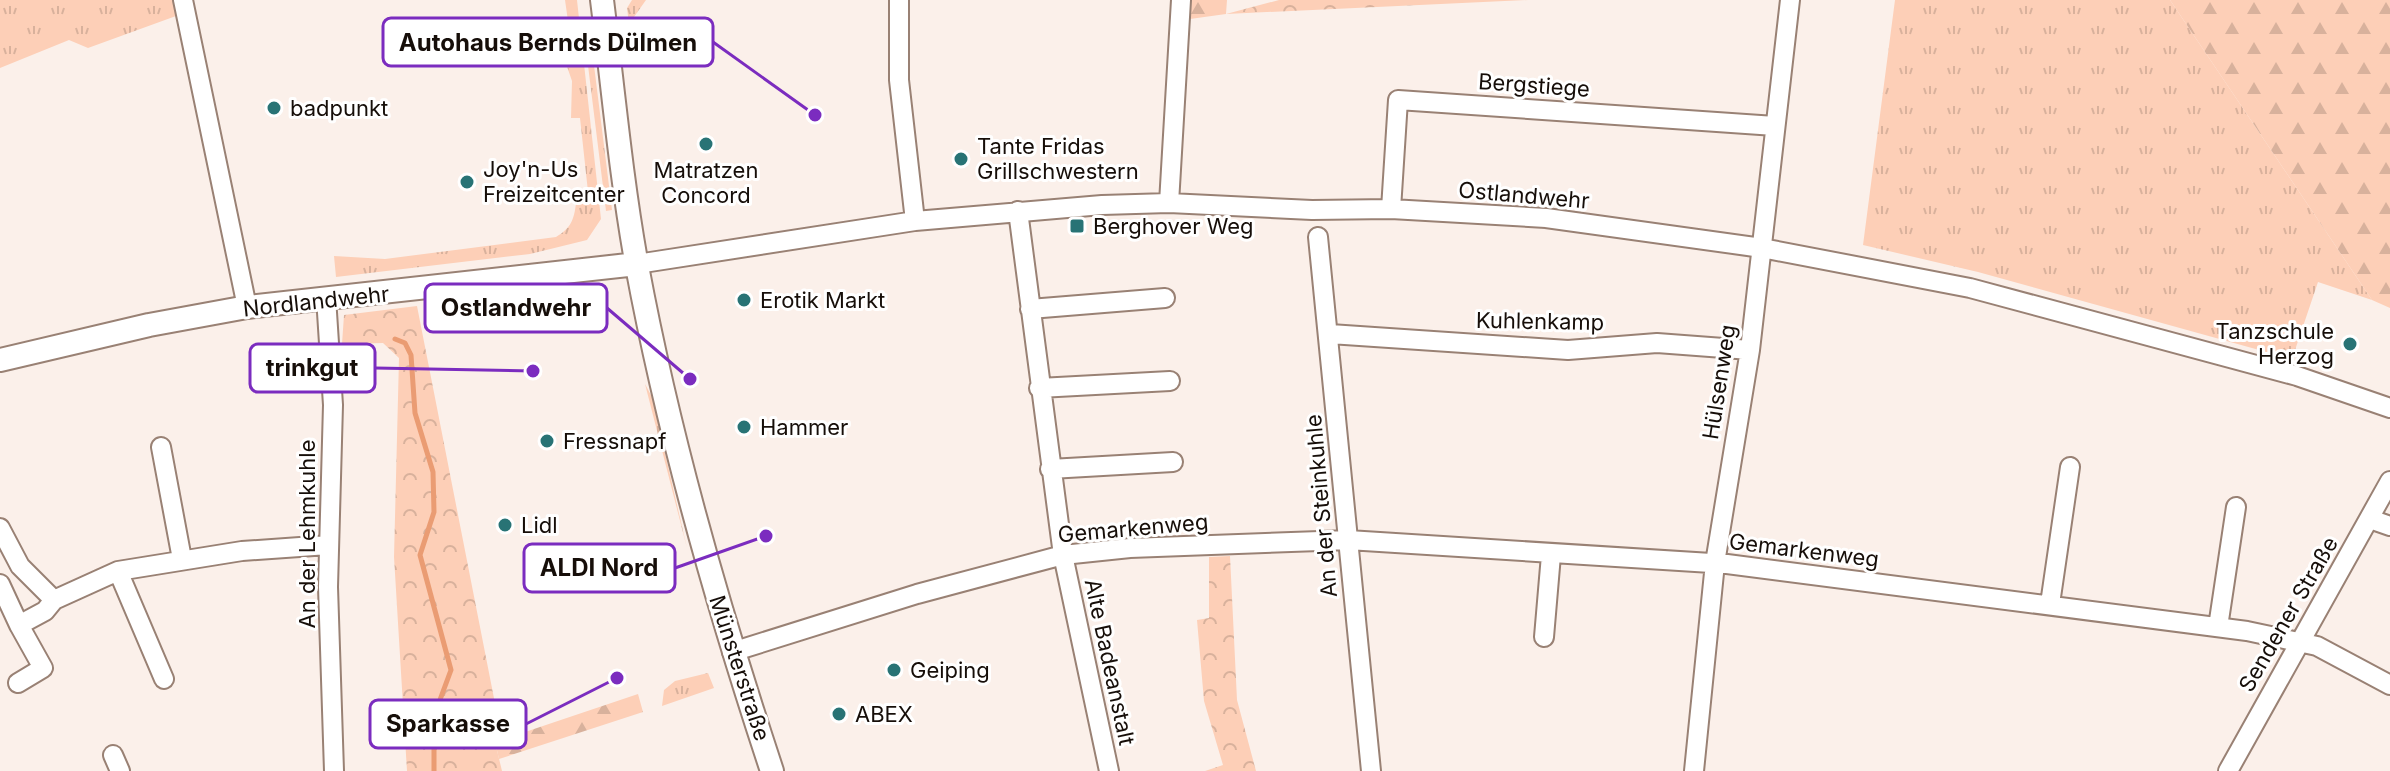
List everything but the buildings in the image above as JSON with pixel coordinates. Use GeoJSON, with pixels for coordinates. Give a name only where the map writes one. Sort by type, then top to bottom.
{"type":"FeatureCollection","features":[{"type":"Feature","properties":{"kind":"main road","name":"Münsterstraße"},"geometry":{"type":"LineString","coordinates":[[602,0],[637,264],[681,465],[732,652],[772,771]]}},
{"type":"Feature","properties":{"kind":"main road","name":"Nordlandwehr"},"geometry":{"type":"LineString","coordinates":[[0,360],[149,325],[247,307],[637,264]]}},
{"type":"Feature","properties":{"kind":"street"},"geometry":{"type":"LineString","coordinates":[[183,0],[247,307]]}},
{"type":"Feature","properties":{"kind":"street"},"geometry":{"type":"LineString","coordinates":[[899,0],[899,80],[915,221]]}},
{"type":"Feature","properties":{"kind":"street"},"geometry":{"type":"LineString","coordinates":[[1169,203],[1181,0]]}},
{"type":"Feature","properties":{"kind":"street","name":"Hülsenweg"},"geometry":{"type":"LineString","coordinates":[[1694,771],[1715,563],[1750,350],[1790,0]]}},
{"type":"Feature","properties":{"kind":"street","name":"Bergstiege"},"geometry":{"type":"LineString","coordinates":[[1391,209],[1398,100],[1775,126]]}},
{"type":"Feature","properties":{"kind":"street","name":"Ostlandwehr"},"geometry":{"type":"LineString","coordinates":[[637,264],[915,221],[1018,211],[1169,203],[1312,210],[1391,209],[1546,218],[1762,248],[1970,288],[2297,376],[2390,408]]}},
{"type":"Feature","properties":{"kind":"street","name":"Alte Badeanstalt"},"geometry":{"type":"LineString","coordinates":[[1018,211],[1063,555],[1109,771]]}},
{"type":"Feature","properties":{"kind":"street","name":"An der Steinkuhle"},"geometry":{"type":"LineString","coordinates":[[1318,237],[1371,771]]}},
{"type":"Feature","properties":{"kind":"street","name":"An der Lehmkuhle"},"geometry":{"type":"LineString","coordinates":[[326,297],[333,405],[328,545],[334,771]]}},
{"type":"Feature","properties":{"kind":"street"},"geometry":{"type":"LineString","coordinates":[[1030,309],[1165,298]]}},
{"type":"Feature","properties":{"kind":"street","name":"Kuhlenkamp"},"geometry":{"type":"LineString","coordinates":[[1330,334],[1568,350],[1657,343],[1750,350]]}},
{"type":"Feature","properties":{"kind":"street"},"geometry":{"type":"LineString","coordinates":[[1039,388],[1170,381]]}},
{"type":"Feature","properties":{"kind":"street"},"geometry":{"type":"LineString","coordinates":[[161,447],[182,559]]}},
{"type":"Feature","properties":{"kind":"street"},"geometry":{"type":"LineString","coordinates":[[1050,469],[1173,462]]}},
{"type":"Feature","properties":{"kind":"street"},"geometry":{"type":"LineString","coordinates":[[2050,604],[2070,467]]}},
{"type":"Feature","properties":{"kind":"street","name":"Sendener Straße"},"geometry":{"type":"LineString","coordinates":[[2228,771],[2390,481]]}},
{"type":"Feature","properties":{"kind":"street"},"geometry":{"type":"LineString","coordinates":[[2218,627],[2236,507]]}},
{"type":"Feature","properties":{"kind":"street"},"geometry":{"type":"LineString","coordinates":[[2370,519],[2390,526]]}},
{"type":"Feature","properties":{"kind":"street"},"geometry":{"type":"LineString","coordinates":[[0,528],[20,566],[54,600]]}},
{"type":"Feature","properties":{"kind":"street","name":"Gemarkenweg"},"geometry":{"type":"LineString","coordinates":[[732,652],[917,594],[1063,555],[1130,548],[1348,540],[1715,563],[2050,604],[2218,627],[2317,646],[2384,681]]}},
{"type":"Feature","properties":{"kind":"street"},"geometry":{"type":"LineString","coordinates":[[19,625],[45,611],[54,600],[118,571],[182,559],[328,545]]}},
{"type":"Feature","properties":{"kind":"street"},"geometry":{"type":"LineString","coordinates":[[1544,637],[1551,555]]}},
{"type":"Feature","properties":{"kind":"street"},"geometry":{"type":"LineString","coordinates":[[18,683],[43,668],[19,625],[0,581],[20,566]]}},
{"type":"Feature","properties":{"kind":"street"},"geometry":{"type":"LineString","coordinates":[[118,571],[164,679]]}},
{"type":"Feature","properties":{"kind":"street"},"geometry":{"type":"LineString","coordinates":[[2384,681],[2390,663]]}},
{"type":"Feature","properties":{"kind":"green space"},"geometry":{"type":"Polygon","coordinates":[[[0,0],[173,0],[176,16],[88,48],[69,40],[0,68],[0,0]]]}},
{"type":"Feature","properties":{"kind":"green space"},"geometry":{"type":"Polygon","coordinates":[[[565,0],[577,0],[601,219],[587,240],[530,254],[336,277],[334,256],[385,259],[556,237],[568,227],[576,203],[589,201],[580,118],[571,118],[572,81],[562,52],[572,49],[565,0]]]}},
{"type":"Feature","properties":{"kind":"green space"},"geometry":{"type":"Polygon","coordinates":[[[632,0],[646,0],[629,24],[627,8],[632,0]]]}},
{"type":"Feature","properties":{"kind":"green space"},"geometry":{"type":"Polygon","coordinates":[[[1191,0],[1227,0],[1226,14],[1190,19],[1191,0]]]}},
{"type":"Feature","properties":{"kind":"green space"},"geometry":{"type":"Polygon","coordinates":[[[1279,0],[1528,0],[1226,14],[1279,0]]]}},
{"type":"Feature","properties":{"kind":"green space"},"geometry":{"type":"Polygon","coordinates":[[[1895,0],[2170,0],[2372,300],[2318,282],[2292,359],[1978,272],[1863,245],[1895,0]]]}},
{"type":"Feature","properties":{"kind":"green space"},"geometry":{"type":"Polygon","coordinates":[[[2170,0],[2390,0],[2390,308],[2372,300],[2170,0]]]}},
{"type":"Feature","properties":{"kind":"green space"},"geometry":{"type":"Polygon","coordinates":[[[588,17],[612,210],[606,211],[583,25],[588,17]]]}},
{"type":"Feature","properties":{"kind":"green space"},"geometry":{"type":"Polygon","coordinates":[[[417,306],[502,739],[495,742],[502,771],[407,771],[394,557],[399,358],[383,343],[342,344],[344,315],[417,306]]]}},
{"type":"Feature","properties":{"kind":"green space"},"geometry":{"type":"Polygon","coordinates":[[[645,384],[652,397],[687,548],[645,384]]]}},
{"type":"Feature","properties":{"kind":"green space"},"geometry":{"type":"Polygon","coordinates":[[[1230,556],[1237,700],[1256,771],[1205,771],[1223,765],[1204,701],[1197,620],[1209,618],[1209,557],[1230,556]]]}},
{"type":"Feature","properties":{"kind":"green space"},"geometry":{"type":"Polygon","coordinates":[[[708,673],[714,688],[662,706],[664,690],[675,681],[708,673]]]}},
{"type":"Feature","properties":{"kind":"green space"},"geometry":{"type":"Polygon","coordinates":[[[638,694],[643,712],[499,759],[495,742],[638,694]]]}},
{"type":"Feature","properties":{"kind":"waterway"},"geometry":{"type":"LineString","coordinates":[[395,339],[405,343],[411,355],[415,413],[433,472],[434,512],[420,555],[451,670],[434,716],[434,771]]}},
{"type":"Feature","properties":{"kind":"place","name":"badpunkt"},"geometry":{"type":"Point","coordinates":[274,108]}},
{"type":"Feature","properties":{"kind":"place","name":"Autohaus Bernds Dülmen"},"geometry":{"type":"Point","coordinates":[815,115]}},
{"type":"Feature","properties":{"kind":"place","name":"Matratzen Concord"},"geometry":{"type":"Point","coordinates":[706,144]}},
{"type":"Feature","properties":{"kind":"place","name":"Tante Fridas Grillschwestern"},"geometry":{"type":"Point","coordinates":[961,159]}},
{"type":"Feature","properties":{"kind":"place","name":"Joy'n-Us Freizeitcenter"},"geometry":{"type":"Point","coordinates":[467,182]}},
{"type":"Feature","properties":{"kind":"place","name":"Berghover Weg"},"geometry":{"type":"Point","coordinates":[1077,226]}},
{"type":"Feature","properties":{"kind":"place","name":"Erotik Markt"},"geometry":{"type":"Point","coordinates":[744,300]}},
{"type":"Feature","properties":{"kind":"place","name":"Tanzschule Herzog"},"geometry":{"type":"Point","coordinates":[2350,344]}},
{"type":"Feature","properties":{"kind":"place","name":"trinkgut"},"geometry":{"type":"Point","coordinates":[533,371]}},
{"type":"Feature","properties":{"kind":"place","name":"Ostlandwehr"},"geometry":{"type":"Point","coordinates":[690,379]}},
{"type":"Feature","properties":{"kind":"place","name":"Hammer"},"geometry":{"type":"Point","coordinates":[744,427]}},
{"type":"Feature","properties":{"kind":"place","name":"Fressnapf"},"geometry":{"type":"Point","coordinates":[547,441]}},
{"type":"Feature","properties":{"kind":"place","name":"Lidl"},"geometry":{"type":"Point","coordinates":[505,525]}},
{"type":"Feature","properties":{"kind":"place","name":"ALDI Nord"},"geometry":{"type":"Point","coordinates":[766,536]}},
{"type":"Feature","properties":{"kind":"place","name":"Geiping"},"geometry":{"type":"Point","coordinates":[894,670]}},
{"type":"Feature","properties":{"kind":"place","name":"Sparkasse"},"geometry":{"type":"Point","coordinates":[617,678]}},
{"type":"Feature","properties":{"kind":"place","name":"ABEX"},"geometry":{"type":"Point","coordinates":[839,714]}}]}
